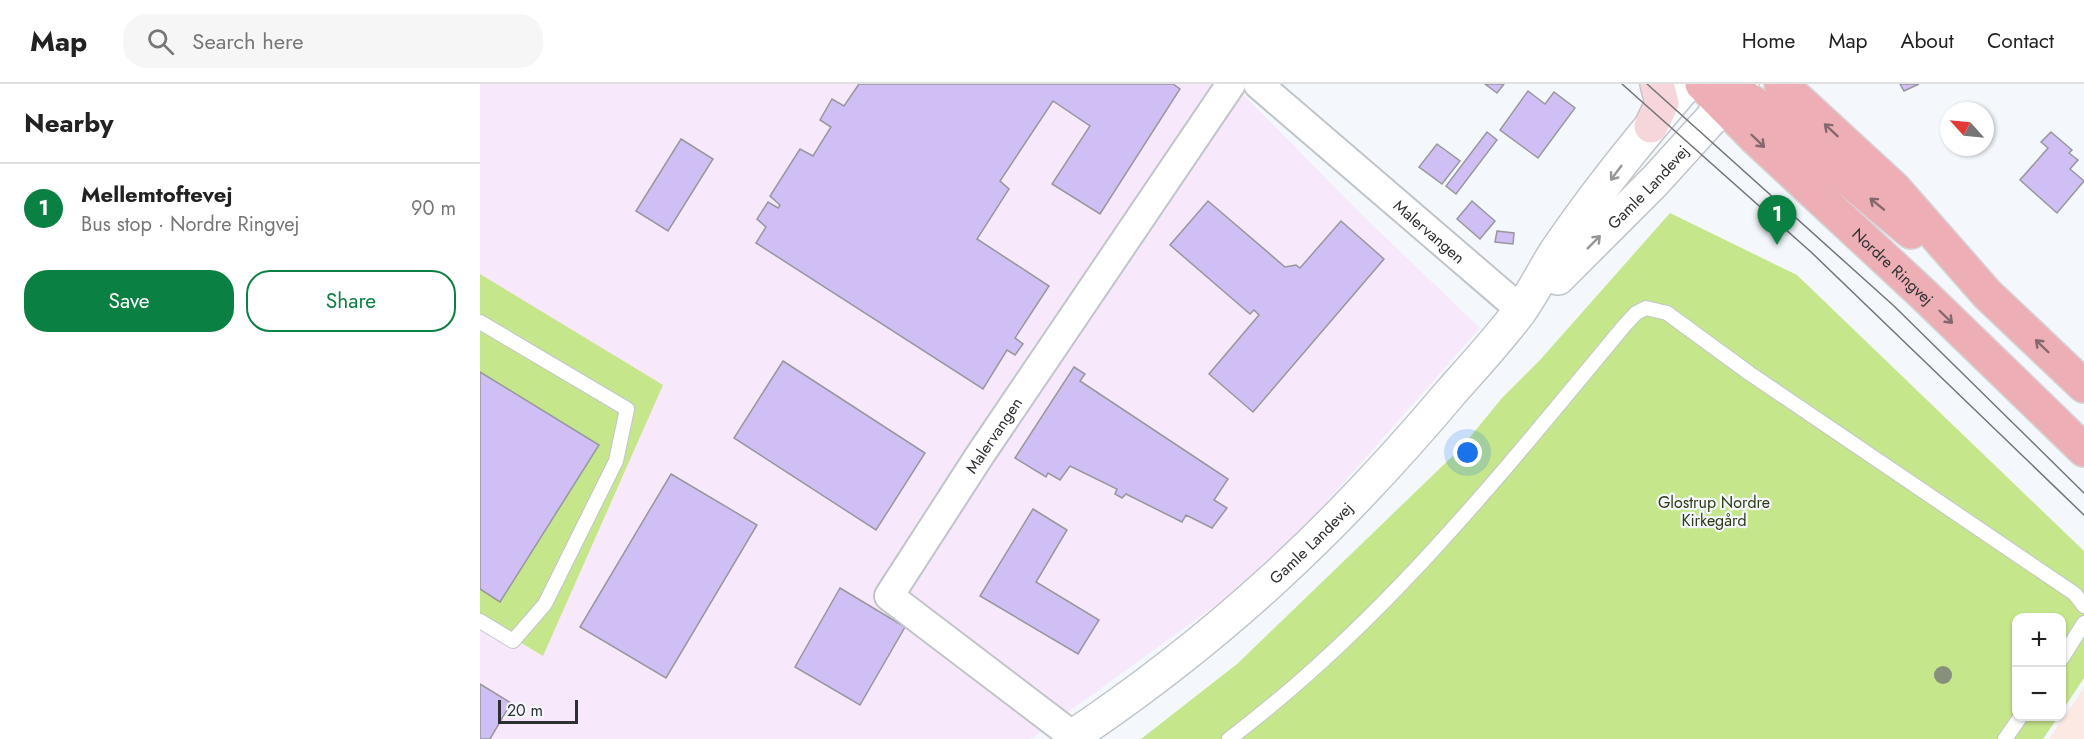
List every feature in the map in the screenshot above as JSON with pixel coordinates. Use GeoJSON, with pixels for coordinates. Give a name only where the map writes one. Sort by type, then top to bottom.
{"type":"FeatureCollection","features":[{"type":"Feature","properties":{"kind":"main road"},"geometry":{"type":"LineString","coordinates":[[1651,126],[1662,103],[1657,84]]}},
{"type":"Feature","properties":{"kind":"main road"},"geometry":{"type":"LineString","coordinates":[[1781,84],[1895,189],[1987,294]]}},
{"type":"Feature","properties":{"kind":"main road"},"geometry":{"type":"LineString","coordinates":[[1725,90],[1782,123],[1987,294],[2084,386]]}},
{"type":"Feature","properties":{"kind":"main road","name":"Nordre Ringvej"},"geometry":{"type":"LineString","coordinates":[[1725,90],[2084,450]]}},
{"type":"Feature","properties":{"kind":"street","name":"Malervangen"},"geometry":{"type":"LineString","coordinates":[[1071,737],[889,596],[987,445],[1231,84]]}},
{"type":"Feature","properties":{"kind":"street","name":"Malervangen"},"geometry":{"type":"LineString","coordinates":[[1258,84],[1521,310]]}},
{"type":"Feature","properties":{"kind":"street","name":"Gamle Landevej"},"geometry":{"type":"LineString","coordinates":[[1071,737],[1199,646],[1301,556],[1420,430],[1521,310],[1555,253],[1651,126],[1687,84]]}},
{"type":"Feature","properties":{"kind":"street","name":"Gamle Landevej"},"geometry":{"type":"LineString","coordinates":[[1521,310],[1551,285],[1655,181],[1725,90]]}},
{"type":"Feature","properties":{"kind":"lane"},"geometry":{"type":"LineString","coordinates":[[1229,739],[1335,650],[1387,599],[1441,543],[1624,326],[1636,313],[1646,308],[1667,313],[1749,373],[2066,587],[2082,601],[2084,606]]}},
{"type":"Feature","properties":{"kind":"lane"},"geometry":{"type":"LineString","coordinates":[[480,322],[627,409],[616,461],[545,604],[513,641],[480,621]]}},
{"type":"Feature","properties":{"kind":"lane"},"geometry":{"type":"LineString","coordinates":[[2066,649],[2084,622]]}},
{"type":"Feature","properties":{"kind":"lane"},"geometry":{"type":"LineString","coordinates":[[2005,739],[2018,721]]}},
{"type":"Feature","properties":{"kind":"shaded area"},"geometry":{"type":"Polygon","coordinates":[[[480,84],[1233,84],[1362,215],[1480,328],[1270,566],[1031,739],[480,739],[480,84]]]}},
{"type":"Feature","properties":{"kind":"shaded area"},"geometry":{"type":"Polygon","coordinates":[[[2084,688],[2084,739],[2049,739],[2061,721],[2066,721],[2066,714],[2084,688]]]}},
{"type":"Feature","properties":{"kind":"green space","name":"Glostrup Nordre Kirkegård"},"geometry":{"type":"Polygon","coordinates":[[[1670,213],[1797,275],[2084,551],[2084,678],[2066,705],[2066,613],[2012,613],[2012,721],[2055,721],[2043,739],[1141,739],[1237,664],[1461,448],[1502,398],[1540,360],[1670,213]]]}},
{"type":"Feature","properties":{"kind":"green space"},"geometry":{"type":"Polygon","coordinates":[[[480,274],[663,385],[543,656],[480,618],[480,274]]]}},
{"type":"Feature","properties":{"kind":"building"},"geometry":{"type":"Polygon","coordinates":[[[859,84],[1173,84],[1180,89],[1100,214],[1052,184],[1090,126],[1053,101],[1000,181],[1009,189],[977,239],[1049,286],[1015,338],[1023,344],[1015,355],[1007,350],[983,389],[756,243],[766,227],[757,219],[768,202],[778,208],[780,205],[770,196],[800,149],[813,156],[831,127],[820,120],[832,99],[844,106],[859,84]]]}},
{"type":"Feature","properties":{"kind":"building"},"geometry":{"type":"Polygon","coordinates":[[[1485,84],[1504,84],[1497,93],[1485,84]]]}},
{"type":"Feature","properties":{"kind":"building"},"geometry":{"type":"Polygon","coordinates":[[[1900,84],[1919,84],[1904,91],[1900,84]]]}},
{"type":"Feature","properties":{"kind":"building"},"geometry":{"type":"Polygon","coordinates":[[[1528,91],[1545,104],[1554,92],[1575,108],[1538,158],[1500,130],[1528,91]]]}},
{"type":"Feature","properties":{"kind":"building"},"geometry":{"type":"Polygon","coordinates":[[[1487,132],[1497,140],[1456,194],[1446,186],[1487,132]]]}},
{"type":"Feature","properties":{"kind":"building"},"geometry":{"type":"Polygon","coordinates":[[[2051,132],[2072,150],[2069,153],[2078,160],[2070,169],[2084,181],[2057,213],[2020,180],[2048,148],[2041,142],[2051,132]]]}},
{"type":"Feature","properties":{"kind":"building"},"geometry":{"type":"Polygon","coordinates":[[[681,139],[713,159],[668,231],[636,211],[681,139]]]}},
{"type":"Feature","properties":{"kind":"building"},"geometry":{"type":"Polygon","coordinates":[[[1437,144],[1460,161],[1442,184],[1419,167],[1437,144]]]}},
{"type":"Feature","properties":{"kind":"building"},"geometry":{"type":"Polygon","coordinates":[[[1208,201],[1285,267],[1296,265],[1300,268],[1341,221],[1384,259],[1253,412],[1209,374],[1259,315],[1254,310],[1250,314],[1170,245],[1208,201]]]}},
{"type":"Feature","properties":{"kind":"building"},"geometry":{"type":"Polygon","coordinates":[[[1472,201],[1495,221],[1480,239],[1457,219],[1472,201]]]}},
{"type":"Feature","properties":{"kind":"building"},"geometry":{"type":"Polygon","coordinates":[[[1497,231],[1514,233],[1513,244],[1495,242],[1497,231]]]}},
{"type":"Feature","properties":{"kind":"building"},"geometry":{"type":"Polygon","coordinates":[[[783,361],[925,453],[876,530],[734,438],[783,361]]]}},
{"type":"Feature","properties":{"kind":"building"},"geometry":{"type":"Polygon","coordinates":[[[1074,367],[1085,374],[1080,381],[1228,479],[1214,500],[1227,508],[1212,528],[1186,515],[1182,522],[1126,494],[1122,498],[1115,494],[1117,489],[1070,466],[1060,480],[1048,473],[1046,477],[1015,458],[1074,367]]]}},
{"type":"Feature","properties":{"kind":"building"},"geometry":{"type":"Polygon","coordinates":[[[480,372],[599,445],[500,602],[480,589],[480,372]]]}},
{"type":"Feature","properties":{"kind":"building"},"geometry":{"type":"Polygon","coordinates":[[[671,474],[757,525],[666,678],[580,627],[671,474]]]}},
{"type":"Feature","properties":{"kind":"building"},"geometry":{"type":"Polygon","coordinates":[[[1033,509],[1067,530],[1036,582],[1099,620],[1078,654],[980,596],[1033,509]]]}},
{"type":"Feature","properties":{"kind":"building"},"geometry":{"type":"Polygon","coordinates":[[[840,588],[905,627],[860,705],[795,667],[840,588]]]}},
{"type":"Feature","properties":{"kind":"building"},"geometry":{"type":"Polygon","coordinates":[[[480,684],[511,703],[490,739],[480,739],[480,684]]]}},
{"type":"Feature","properties":{"kind":"tram line"},"geometry":{"type":"LineString","coordinates":[[1622,84],[1811,252],[2084,515]]}},
{"type":"Feature","properties":{"kind":"tram line"},"geometry":{"type":"LineString","coordinates":[[1647,84],[1894,306],[2084,493]]}},
{"type":"Feature","properties":{"kind":"place","name":"Mellemtoftevej"},"geometry":{"type":"Point","coordinates":[1777,245]}}]}
